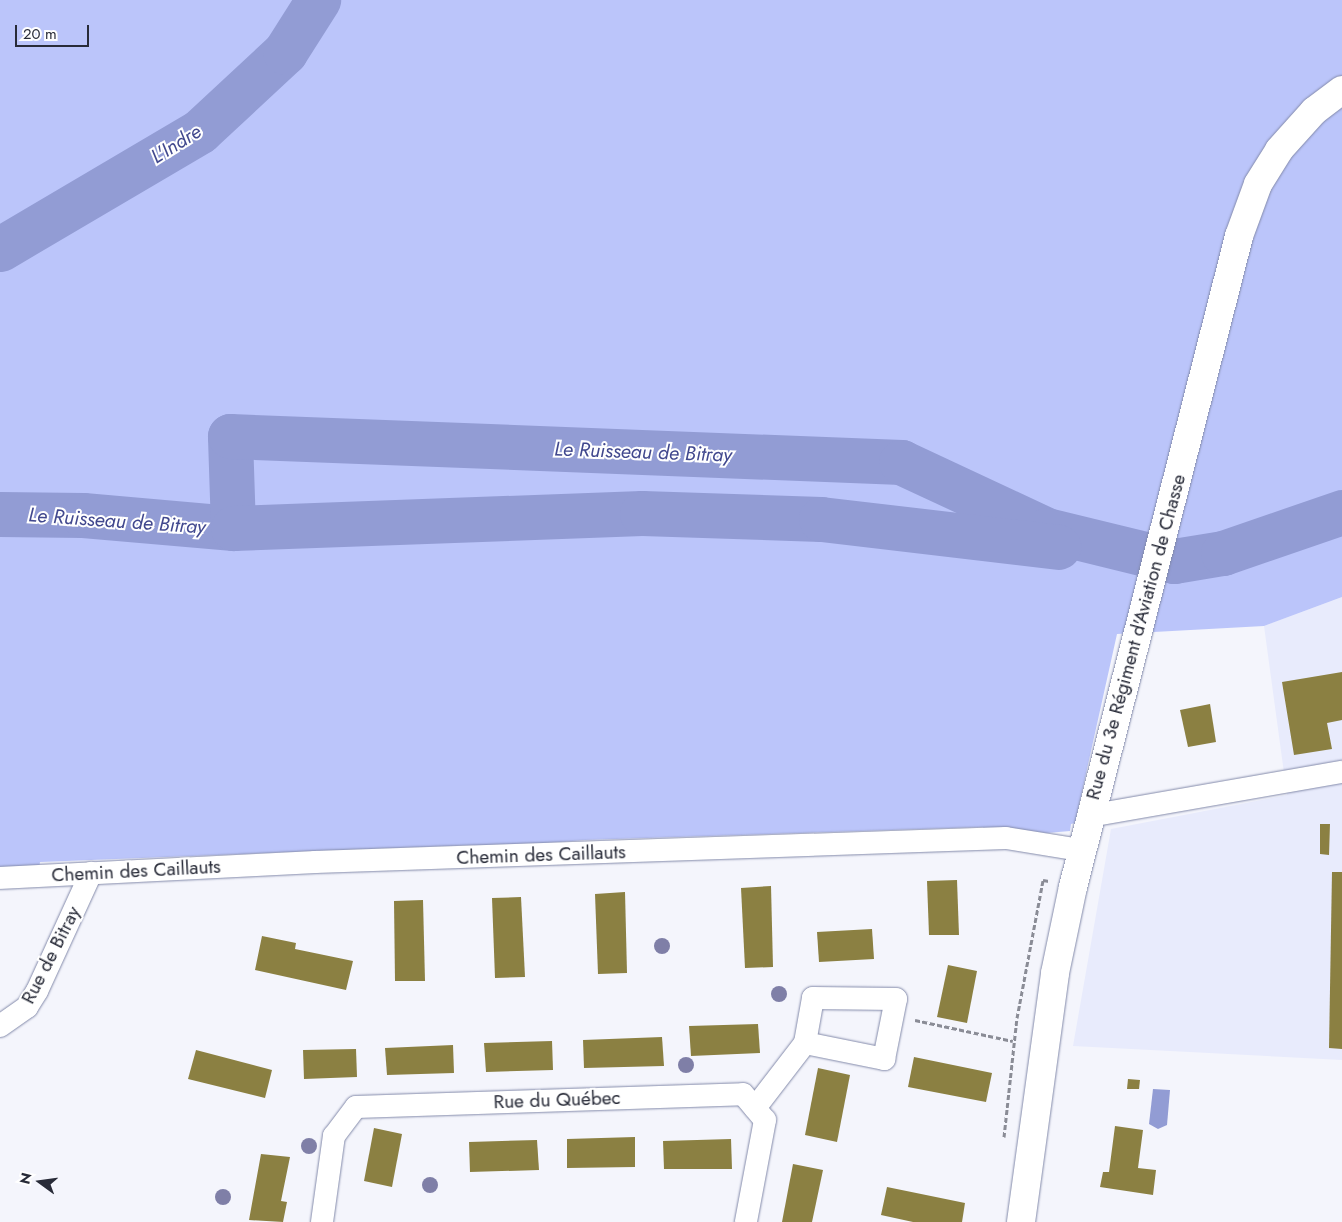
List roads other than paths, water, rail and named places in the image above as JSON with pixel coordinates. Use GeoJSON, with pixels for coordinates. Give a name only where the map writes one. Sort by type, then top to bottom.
{"type":"FeatureCollection","features":[{"type":"Feature","properties":{"kind":"main road","name":"Rue du 3e Régiment d'Aviation de Chasse"},"geometry":{"type":"LineString","coordinates":[[1021,1222],[1055,973],[1081,850],[1150,592],[1243,222],[1258,184],[1279,150],[1314,110],[1342,90]]}},
{"type":"Feature","properties":{"kind":"street"},"geometry":{"type":"LineString","coordinates":[[1089,816],[1342,772]]}},
{"type":"Feature","properties":{"kind":"street","name":"Chemin des Caillauts"},"geometry":{"type":"LineString","coordinates":[[0,878],[1006,838],[1081,850]]}},
{"type":"Feature","properties":{"kind":"street","name":"Rue de Bitray"},"geometry":{"type":"LineString","coordinates":[[0,1026],[27,1008],[38,991],[91,873]]}},
{"type":"Feature","properties":{"kind":"street"},"geometry":{"type":"LineString","coordinates":[[746,1222],[765,1120],[755,1108],[805,1043],[813,998],[896,999],[884,1059],[805,1043]]}},
{"type":"Feature","properties":{"kind":"street","name":"Rue du Québec"},"geometry":{"type":"LineString","coordinates":[[322,1222],[334,1136],[356,1107],[743,1094],[755,1108]]}},
{"type":"Feature","properties":{"kind":"waterway","name":"L'Indre"},"geometry":{"type":"LineString","coordinates":[[0,249],[200,131],[285,52],[318,0]]}},
{"type":"Feature","properties":{"kind":"waterway","name":"Le Ruisseau de Bitray"},"geometry":{"type":"LineString","coordinates":[[0,514],[83,515],[233,528],[230,436],[901,462],[1047,530],[1174,561],[1223,553],[1342,512]]}},
{"type":"Feature","properties":{"kind":"waterway","name":"Le Ruisseau de Bitray"},"geometry":{"type":"LineString","coordinates":[[233,528],[642,513],[821,519],[1058,547]]}}]}
